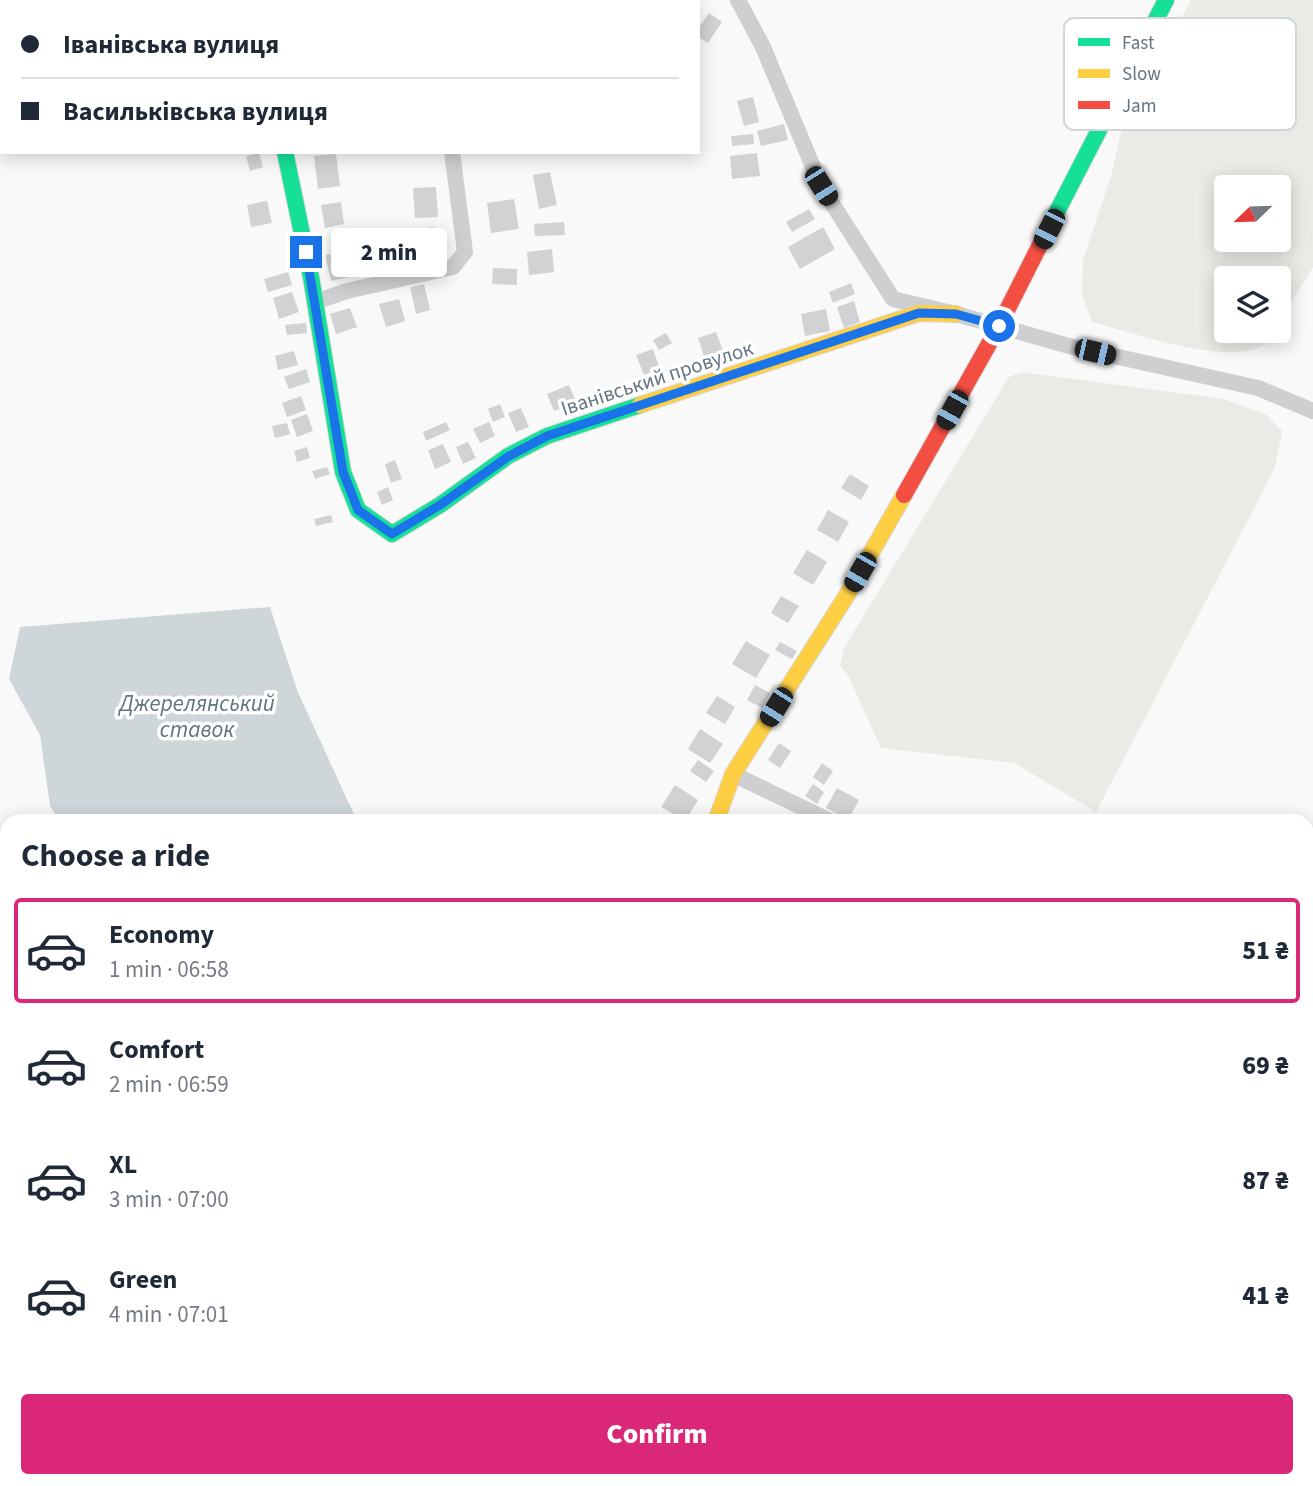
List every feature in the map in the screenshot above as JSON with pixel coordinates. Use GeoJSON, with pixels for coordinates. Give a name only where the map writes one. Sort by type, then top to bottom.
{"type":"FeatureCollection","features":[{"type":"Feature","properties":{"kind":"street"},"geometry":{"type":"LineString","coordinates":[[738,0],[763,47],[821,186],[893,299],[1069,346],[1258,388],[1313,411]]}},
{"type":"Feature","properties":{"kind":"street"},"geometry":{"type":"LineString","coordinates":[[1157,18],[1166,0]]}},
{"type":"Feature","properties":{"kind":"street"},"geometry":{"type":"LineString","coordinates":[[719,814],[733,774],[847,595],[999,326],[1099,130]]}},
{"type":"Feature","properties":{"kind":"street"},"geometry":{"type":"LineString","coordinates":[[285,154],[315,302],[347,290],[453,267],[465,252],[452,154]]}},
{"type":"Feature","properties":{"kind":"street","name":"Іванівський провулок"},"geometry":{"type":"LineString","coordinates":[[315,302],[343,472],[358,510],[392,534],[440,505],[509,456],[547,436],[919,313],[956,314]]}},
{"type":"Feature","properties":{"kind":"street"},"geometry":{"type":"LineString","coordinates":[[733,774],[816,814]]}},
{"type":"Feature","properties":{"kind":"shaded area"},"geometry":{"type":"Polygon","coordinates":[[[1191,0],[1313,0],[1313,267],[1291,303],[1291,266],[1214,266],[1214,343],[1266,343],[1250,350],[1206,350],[1155,340],[1092,322],[1082,294],[1083,260],[1111,176],[1122,130],[1296,130],[1296,18],[1181,18],[1191,0]]]}},
{"type":"Feature","properties":{"kind":"shaded area"},"geometry":{"type":"Polygon","coordinates":[[[1021,372],[1224,399],[1267,415],[1282,431],[1275,468],[1096,812],[1014,763],[881,748],[849,677],[840,665],[844,648],[1009,377],[1021,372]]]}},
{"type":"Feature","properties":{"kind":"water","name":"Джерелянський ставок"},"geometry":{"type":"Polygon","coordinates":[[[270,607],[297,690],[354,814],[55,814],[50,806],[40,735],[9,679],[20,627],[270,607]]]}},
{"type":"Feature","properties":{"kind":"building"},"geometry":{"type":"Polygon","coordinates":[[[709,13],[722,22],[708,43],[700,38],[700,26],[709,13]]]}},
{"type":"Feature","properties":{"kind":"building"},"geometry":{"type":"Polygon","coordinates":[[[753,97],[759,122],[744,126],[737,101],[753,97]]]}},
{"type":"Feature","properties":{"kind":"building"},"geometry":{"type":"Polygon","coordinates":[[[784,124],[788,140],[761,146],[757,131],[784,124]]]}},
{"type":"Feature","properties":{"kind":"building"},"geometry":{"type":"Polygon","coordinates":[[[753,134],[754,144],[732,146],[731,136],[753,134]]]}},
{"type":"Feature","properties":{"kind":"building"},"geometry":{"type":"Polygon","coordinates":[[[757,153],[760,176],[732,179],[730,156],[757,153]]]}},
{"type":"Feature","properties":{"kind":"building"},"geometry":{"type":"Polygon","coordinates":[[[259,154],[263,167],[250,171],[246,156],[259,154]]]}},
{"type":"Feature","properties":{"kind":"building"},"geometry":{"type":"Polygon","coordinates":[[[336,154],[340,186],[318,189],[314,156],[336,154]]]}},
{"type":"Feature","properties":{"kind":"building"},"geometry":{"type":"Polygon","coordinates":[[[550,172],[557,205],[539,209],[533,175],[550,172]]]}},
{"type":"Feature","properties":{"kind":"building"},"geometry":{"type":"Polygon","coordinates":[[[436,187],[438,217],[415,218],[413,188],[436,187]]]}},
{"type":"Feature","properties":{"kind":"building"},"geometry":{"type":"Polygon","coordinates":[[[514,199],[519,229],[491,233],[487,203],[514,199]]]}},
{"type":"Feature","properties":{"kind":"building"},"geometry":{"type":"Polygon","coordinates":[[[267,201],[272,223],[251,227],[247,205],[267,201]]]}},
{"type":"Feature","properties":{"kind":"building"},"geometry":{"type":"Polygon","coordinates":[[[341,202],[344,224],[325,228],[321,205],[341,202]]]}},
{"type":"Feature","properties":{"kind":"building"},"geometry":{"type":"Polygon","coordinates":[[[809,209],[815,219],[792,232],[786,222],[809,209]]]}},
{"type":"Feature","properties":{"kind":"building"},"geometry":{"type":"Polygon","coordinates":[[[564,222],[565,235],[535,236],[534,224],[564,222]]]}},
{"type":"Feature","properties":{"kind":"building"},"geometry":{"type":"Polygon","coordinates":[[[434,227],[435,240],[418,242],[417,229],[434,227]]]}},
{"type":"Feature","properties":{"kind":"building"},"geometry":{"type":"Polygon","coordinates":[[[823,227],[835,249],[800,269],[788,247],[823,227]]]}},
{"type":"Feature","properties":{"kind":"building"},"geometry":{"type":"Polygon","coordinates":[[[386,249],[389,268],[377,269],[374,250],[386,249]]]}},
{"type":"Feature","properties":{"kind":"building"},"geometry":{"type":"Polygon","coordinates":[[[552,249],[554,272],[529,275],[527,252],[552,249]]]}},
{"type":"Feature","properties":{"kind":"building"},"geometry":{"type":"Polygon","coordinates":[[[348,250],[354,276],[331,281],[325,255],[348,250]]]}},
{"type":"Feature","properties":{"kind":"building"},"geometry":{"type":"Polygon","coordinates":[[[493,268],[517,269],[517,285],[492,284],[493,268]]]}},
{"type":"Feature","properties":{"kind":"building"},"geometry":{"type":"Polygon","coordinates":[[[288,272],[292,285],[268,292],[264,279],[288,272]]]}},
{"type":"Feature","properties":{"kind":"building"},"geometry":{"type":"Polygon","coordinates":[[[851,283],[855,294],[833,303],[829,292],[851,283]]]}},
{"type":"Feature","properties":{"kind":"building"},"geometry":{"type":"Polygon","coordinates":[[[424,284],[430,310],[416,314],[410,287],[424,284]]]}},
{"type":"Feature","properties":{"kind":"building"},"geometry":{"type":"Polygon","coordinates":[[[292,292],[299,312],[279,319],[273,298],[292,292]]]}},
{"type":"Feature","properties":{"kind":"building"},"geometry":{"type":"Polygon","coordinates":[[[399,299],[405,321],[386,327],[379,304],[399,299]]]}},
{"type":"Feature","properties":{"kind":"building"},"geometry":{"type":"Polygon","coordinates":[[[854,301],[860,322],[844,328],[837,307],[854,301]]]}},
{"type":"Feature","properties":{"kind":"building"},"geometry":{"type":"Polygon","coordinates":[[[350,308],[357,327],[336,334],[330,314],[350,308]]]}},
{"type":"Feature","properties":{"kind":"building"},"geometry":{"type":"Polygon","coordinates":[[[826,309],[830,331],[805,336],[801,314],[826,309]]]}},
{"type":"Feature","properties":{"kind":"building"},"geometry":{"type":"Polygon","coordinates":[[[306,323],[307,333],[287,335],[285,325],[306,323]]]}},
{"type":"Feature","properties":{"kind":"building"},"geometry":{"type":"Polygon","coordinates":[[[716,332],[725,356],[706,362],[698,338],[716,332]]]}},
{"type":"Feature","properties":{"kind":"building"},"geometry":{"type":"Polygon","coordinates":[[[666,333],[672,343],[659,350],[653,340],[666,333]]]}},
{"type":"Feature","properties":{"kind":"building"},"geometry":{"type":"Polygon","coordinates":[[[653,349],[660,369],[644,375],[636,355],[653,349]]]}},
{"type":"Feature","properties":{"kind":"building"},"geometry":{"type":"Polygon","coordinates":[[[294,351],[298,365],[278,370],[275,356],[294,351]]]}},
{"type":"Feature","properties":{"kind":"building"},"geometry":{"type":"Polygon","coordinates":[[[306,369],[310,382],[289,389],[284,377],[306,369]]]}},
{"type":"Feature","properties":{"kind":"building"},"geometry":{"type":"Polygon","coordinates":[[[569,385],[576,402],[554,411],[547,394],[569,385]]]}},
{"type":"Feature","properties":{"kind":"building"},"geometry":{"type":"Polygon","coordinates":[[[301,396],[306,410],[287,417],[282,403],[301,396]]]}},
{"type":"Feature","properties":{"kind":"building"},"geometry":{"type":"Polygon","coordinates":[[[500,404],[505,417],[493,422],[488,409],[500,404]]]}},
{"type":"Feature","properties":{"kind":"building"},"geometry":{"type":"Polygon","coordinates":[[[521,408],[529,427],[516,432],[508,413],[521,408]]]}},
{"type":"Feature","properties":{"kind":"building"},"geometry":{"type":"Polygon","coordinates":[[[307,414],[313,431],[297,437],[291,420],[307,414]]]}},
{"type":"Feature","properties":{"kind":"building"},"geometry":{"type":"Polygon","coordinates":[[[446,422],[450,430],[426,441],[423,432],[446,422]]]}},
{"type":"Feature","properties":{"kind":"building"},"geometry":{"type":"Polygon","coordinates":[[[489,422],[495,436],[480,443],[473,429],[489,422]]]}},
{"type":"Feature","properties":{"kind":"building"},"geometry":{"type":"Polygon","coordinates":[[[287,423],[290,434],[275,438],[272,426],[287,423]]]}},
{"type":"Feature","properties":{"kind":"building"},"geometry":{"type":"Polygon","coordinates":[[[468,442],[476,458],[463,464],[456,447],[468,442]]]}},
{"type":"Feature","properties":{"kind":"building"},"geometry":{"type":"Polygon","coordinates":[[[443,444],[451,462],[435,469],[428,450],[443,444]]]}},
{"type":"Feature","properties":{"kind":"building"},"geometry":{"type":"Polygon","coordinates":[[[307,447],[310,458],[297,462],[294,451],[307,447]]]}},
{"type":"Feature","properties":{"kind":"building"},"geometry":{"type":"Polygon","coordinates":[[[395,460],[402,479],[391,483],[385,464],[395,460]]]}},
{"type":"Feature","properties":{"kind":"building"},"geometry":{"type":"Polygon","coordinates":[[[327,467],[330,474],[315,479],[312,471],[327,467]]]}},
{"type":"Feature","properties":{"kind":"building"},"geometry":{"type":"Polygon","coordinates":[[[850,474],[869,486],[861,500],[841,488],[850,474]]]}},
{"type":"Feature","properties":{"kind":"building"},"geometry":{"type":"Polygon","coordinates":[[[388,487],[393,500],[382,505],[377,492],[388,487]]]}},
{"type":"Feature","properties":{"kind":"building"},"geometry":{"type":"Polygon","coordinates":[[[828,510],[849,522],[838,542],[817,530],[828,510]]]}},
{"type":"Feature","properties":{"kind":"building"},"geometry":{"type":"Polygon","coordinates":[[[331,515],[333,522],[316,526],[314,519],[331,515]]]}},
{"type":"Feature","properties":{"kind":"building"},"geometry":{"type":"Polygon","coordinates":[[[807,550],[827,562],[813,585],[793,573],[807,550]]]}},
{"type":"Feature","properties":{"kind":"building"},"geometry":{"type":"Polygon","coordinates":[[[781,596],[799,606],[788,623],[771,613],[781,596]]]}},
{"type":"Feature","properties":{"kind":"building"},"geometry":{"type":"Polygon","coordinates":[[[746,641],[770,655],[756,678],[732,664],[746,641]]]}},
{"type":"Feature","properties":{"kind":"building"},"geometry":{"type":"Polygon","coordinates":[[[780,642],[797,651],[792,659],[775,650],[780,642]]]}},
{"type":"Feature","properties":{"kind":"building"},"geometry":{"type":"Polygon","coordinates":[[[755,685],[770,693],[762,708],[747,700],[755,685]]]}},
{"type":"Feature","properties":{"kind":"building"},"geometry":{"type":"Polygon","coordinates":[[[717,696],[735,707],[725,724],[706,713],[717,696]]]}},
{"type":"Feature","properties":{"kind":"building"},"geometry":{"type":"Polygon","coordinates":[[[700,729],[723,744],[710,763],[688,749],[700,729]]]}},
{"type":"Feature","properties":{"kind":"building"},"geometry":{"type":"Polygon","coordinates":[[[779,743],[791,751],[780,768],[768,760],[779,743]]]}},
{"type":"Feature","properties":{"kind":"building"},"geometry":{"type":"Polygon","coordinates":[[[698,760],[714,771],[706,782],[690,771],[698,760]]]}},
{"type":"Feature","properties":{"kind":"building"},"geometry":{"type":"Polygon","coordinates":[[[822,763],[833,771],[824,785],[813,777],[822,763]]]}},
{"type":"Feature","properties":{"kind":"building"},"geometry":{"type":"Polygon","coordinates":[[[813,784],[824,792],[817,804],[805,796],[813,784]]]}},
{"type":"Feature","properties":{"kind":"building"},"geometry":{"type":"Polygon","coordinates":[[[675,785],[698,800],[689,814],[673,814],[661,807],[675,785]]]}},
{"type":"Feature","properties":{"kind":"building"},"geometry":{"type":"Polygon","coordinates":[[[837,788],[859,800],[851,814],[837,814],[826,808],[837,788]]]}},
{"type":"Feature","properties":{"kind":"traffic: fast"},"geometry":{"type":"LineString","coordinates":[[1157,18],[1166,0]]}},
{"type":"Feature","properties":{"kind":"traffic: fast"},"geometry":{"type":"LineString","coordinates":[[1046,233],[1099,130]]}},
{"type":"Feature","properties":{"kind":"traffic: fast"},"geometry":{"type":"LineString","coordinates":[[285,154],[311,277],[343,472],[358,510],[392,534],[440,505],[508,456],[547,436],[640,405]]}},
{"type":"Feature","properties":{"kind":"traffic: slow"},"geometry":{"type":"LineString","coordinates":[[640,405],[919,313],[956,314]]}},
{"type":"Feature","properties":{"kind":"traffic: slow"},"geometry":{"type":"LineString","coordinates":[[719,814],[733,774],[847,595],[904,495]]}},
{"type":"Feature","properties":{"kind":"traffic: jam"},"geometry":{"type":"LineString","coordinates":[[904,495],[999,326],[1046,233]]}},
{"type":"Feature","properties":{"kind":"route"},"geometry":{"type":"LineString","coordinates":[[306,252],[343,472],[358,510],[392,534],[440,505],[509,456],[547,436],[919,313],[956,314],[999,326]]}}]}
